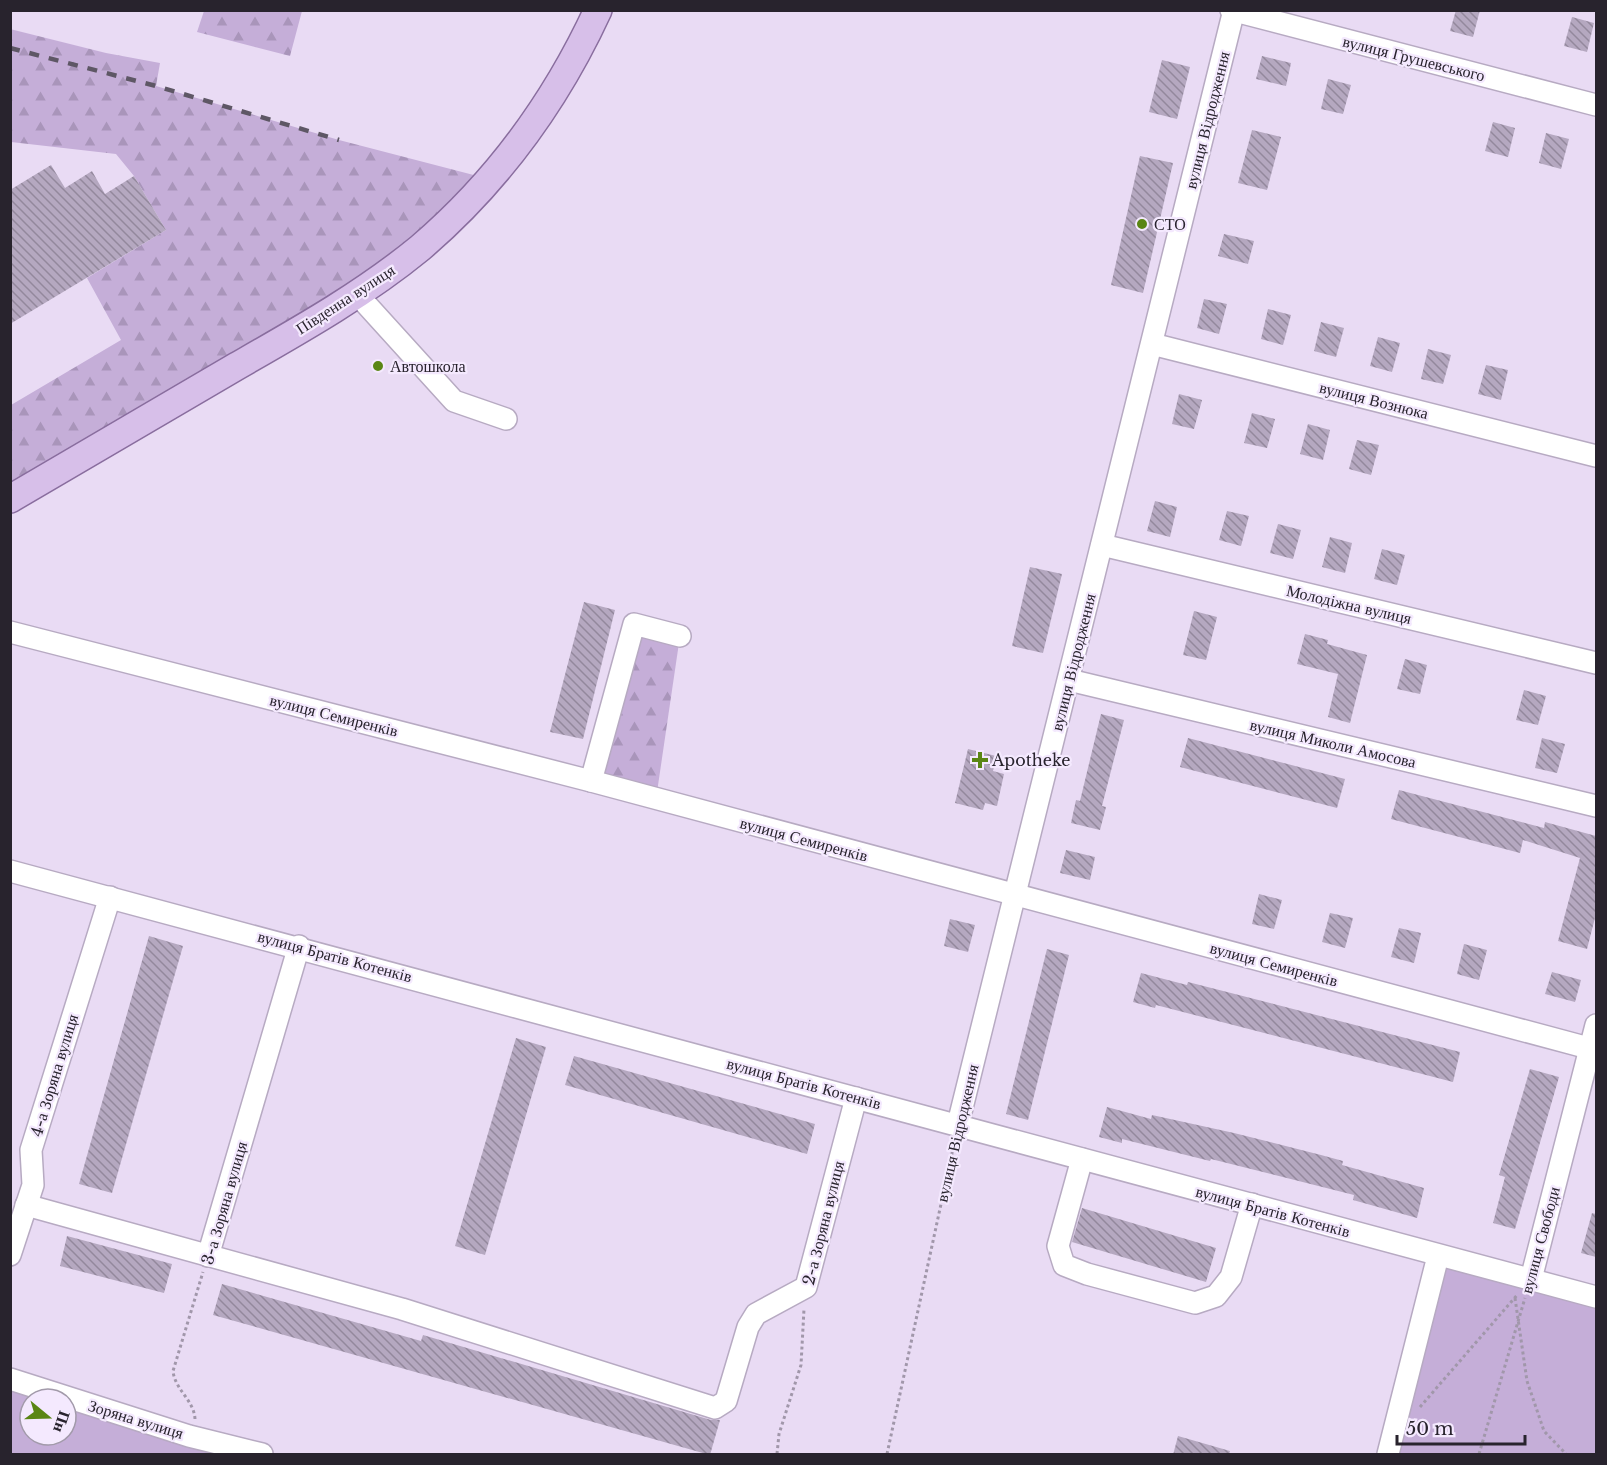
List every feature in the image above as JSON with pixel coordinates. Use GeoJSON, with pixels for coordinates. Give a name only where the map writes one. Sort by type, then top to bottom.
{"type":"FeatureCollection","features":[{"type":"Feature","properties":{"kind":"main road","name":"Південна вулиця"},"geometry":{"type":"LineString","coordinates":[[10,499],[308,325],[420,247],[472,198],[495,171],[563,78],[598,10]]}},
{"type":"Feature","properties":{"kind":"street","name":"вулиця Грушевського"},"geometry":{"type":"LineString","coordinates":[[1233,11],[1596,105]]}},
{"type":"Feature","properties":{"kind":"street","name":"вулиця Відродження"},"geometry":{"type":"LineString","coordinates":[[958,1125],[1233,11]]}},
{"type":"Feature","properties":{"kind":"street"},"geometry":{"type":"LineString","coordinates":[[356,293],[454,400],[506,419]]}},
{"type":"Feature","properties":{"kind":"street","name":"вулиця Вознюка"},"geometry":{"type":"LineString","coordinates":[[1152,344],[1596,456]]}},
{"type":"Feature","properties":{"kind":"street","name":"Молодіжна вулиця"},"geometry":{"type":"LineString","coordinates":[[1102,545],[1596,663]]}},
{"type":"Feature","properties":{"kind":"street"},"geometry":{"type":"LineString","coordinates":[[591,781],[634,624],[680,636]]}},
{"type":"Feature","properties":{"kind":"street","name":"вулиця Семиренків"},"geometry":{"type":"LineString","coordinates":[[10,632],[591,781],[1593,1049]]}},
{"type":"Feature","properties":{"kind":"street","name":"вулиця Миколи Амосова"},"geometry":{"type":"LineString","coordinates":[[1069,680],[1596,806]]}},
{"type":"Feature","properties":{"kind":"street","name":"вулиця Братів Котенків"},"geometry":{"type":"LineString","coordinates":[[10,871],[299,946],[1082,1160],[1596,1297]]}},
{"type":"Feature","properties":{"kind":"street","name":"4-а Зоряна вулиця"},"geometry":{"type":"LineString","coordinates":[[10,1255],[33,1185],[31,1150],[110,897]]}},
{"type":"Feature","properties":{"kind":"street","name":"3-а Зоряна вулиця"},"geometry":{"type":"LineString","coordinates":[[208,1256],[299,946]]}},
{"type":"Feature","properties":{"kind":"street","name":"вулиця Свободи"},"geometry":{"type":"LineString","coordinates":[[1531,1279],[1593,1049],[1596,1025]]}},
{"type":"Feature","properties":{"kind":"street","name":"2-а Зоряна вулиця"},"geometry":{"type":"LineString","coordinates":[[806,1287],[856,1098]]}},
{"type":"Feature","properties":{"kind":"street"},"geometry":{"type":"LineString","coordinates":[[1082,1160],[1058,1246],[1065,1265],[1196,1303],[1216,1296],[1232,1277],[1252,1204]]}},
{"type":"Feature","properties":{"kind":"street"},"geometry":{"type":"LineString","coordinates":[[26,1205],[402,1309],[715,1408],[726,1401],[748,1327],[756,1314],[806,1287]]}},
{"type":"Feature","properties":{"kind":"street"},"geometry":{"type":"LineString","coordinates":[[1388,1455],[1438,1256]]}},
{"type":"Feature","properties":{"kind":"street","name":"Зоряна вулиця"},"geometry":{"type":"LineString","coordinates":[[10,1379],[189,1436],[262,1455]]}},
{"type":"Feature","properties":{"kind":"path","name":"вулиця Відродження"},"geometry":{"type":"LineString","coordinates":[[887,1455],[958,1125]]}},
{"type":"Feature","properties":{"kind":"path","name":"3-а Зоряна вулиця"},"geometry":{"type":"LineString","coordinates":[[189,1436],[195,1418],[192,1405],[174,1380],[173,1371],[208,1256]]}},
{"type":"Feature","properties":{"kind":"path"},"geometry":{"type":"LineString","coordinates":[[1415,1413],[1531,1279]]}},
{"type":"Feature","properties":{"kind":"path","name":"вулиця Свободи"},"geometry":{"type":"LineString","coordinates":[[1479,1455],[1531,1279]]}},
{"type":"Feature","properties":{"kind":"path","name":"2-а Зоряна вулиця"},"geometry":{"type":"LineString","coordinates":[[777,1455],[779,1434],[801,1365],[806,1287]]}},
{"type":"Feature","properties":{"kind":"path"},"geometry":{"type":"LineString","coordinates":[[1515,1298],[1527,1381],[1544,1431],[1566,1455]]}},
{"type":"Feature","properties":{"kind":"green space"},"geometry":{"type":"Polygon","coordinates":[[[204,10],[302,11],[290,56],[197,32],[204,10]]]}},
{"type":"Feature","properties":{"kind":"green space"},"geometry":{"type":"Polygon","coordinates":[[[10,29],[106,53],[160,63],[156,86],[339,140],[489,179],[446,223],[11,499],[11,405],[121,340],[87,278],[166,230],[134,176],[116,154],[11,142],[10,29]]]}},
{"type":"Feature","properties":{"kind":"green space"},"geometry":{"type":"Polygon","coordinates":[[[634,624],[680,636],[656,799],[591,781],[634,624]]]}},
{"type":"Feature","properties":{"kind":"green space"},"geometry":{"type":"Polygon","coordinates":[[[1438,1256],[1596,1297],[1596,1454],[1388,1454],[1438,1256]]]}},
{"type":"Feature","properties":{"kind":"green space"},"geometry":{"type":"Polygon","coordinates":[[[10,1384],[21,1387],[18,1387],[18,1447],[78,1447],[78,1403],[260,1454],[11,1454],[10,1384]]]}},
{"type":"Feature","properties":{"kind":"building"},"geometry":{"type":"Polygon","coordinates":[[[1456,10],[1480,10],[1473,37],[1450,31],[1456,10]]]}},
{"type":"Feature","properties":{"kind":"building"},"geometry":{"type":"Polygon","coordinates":[[[1572,17],[1594,23],[1587,52],[1564,46],[1572,17]]]}},
{"type":"Feature","properties":{"kind":"building"},"geometry":{"type":"Polygon","coordinates":[[[1262,56],[1291,63],[1286,86],[1256,79],[1262,56]]]}},
{"type":"Feature","properties":{"kind":"building"},"geometry":{"type":"Polygon","coordinates":[[[1162,60],[1190,67],[1177,119],[1149,112],[1162,60]]]}},
{"type":"Feature","properties":{"kind":"building"},"geometry":{"type":"Polygon","coordinates":[[[1328,79],[1351,85],[1343,114],[1321,109],[1328,79]]]}},
{"type":"Feature","properties":{"kind":"building"},"geometry":{"type":"Polygon","coordinates":[[[1493,122],[1515,128],[1508,157],[1485,151],[1493,122]]]}},
{"type":"Feature","properties":{"kind":"building"},"geometry":{"type":"Polygon","coordinates":[[[1252,130],[1281,137],[1267,190],[1238,183],[1252,130]]]}},
{"type":"Feature","properties":{"kind":"building"},"geometry":{"type":"Polygon","coordinates":[[[1546,133],[1569,139],[1561,169],[1539,163],[1546,133]]]}},
{"type":"Feature","properties":{"kind":"building","name":"СТО"},"geometry":{"type":"Polygon","coordinates":[[[1140,156],[1173,163],[1143,293],[1111,285],[1140,156]]]}},
{"type":"Feature","properties":{"kind":"building"},"geometry":{"type":"Polygon","coordinates":[[[51,165],[65,188],[92,171],[105,194],[134,176],[166,230],[10,324],[10,190],[51,165]]]}},
{"type":"Feature","properties":{"kind":"building"},"geometry":{"type":"Polygon","coordinates":[[[1224,234],[1254,241],[1248,264],[1218,256],[1224,234]]]}},
{"type":"Feature","properties":{"kind":"building"},"geometry":{"type":"Polygon","coordinates":[[[1204,299],[1227,304],[1219,334],[1197,328],[1204,299]]]}},
{"type":"Feature","properties":{"kind":"building"},"geometry":{"type":"Polygon","coordinates":[[[1268,309],[1291,315],[1283,345],[1261,339],[1268,309]]]}},
{"type":"Feature","properties":{"kind":"building"},"geometry":{"type":"Polygon","coordinates":[[[1321,322],[1344,328],[1336,357],[1314,351],[1321,322]]]}},
{"type":"Feature","properties":{"kind":"building"},"geometry":{"type":"Polygon","coordinates":[[[1378,337],[1400,343],[1392,372],[1370,366],[1378,337]]]}},
{"type":"Feature","properties":{"kind":"building"},"geometry":{"type":"Polygon","coordinates":[[[1428,349],[1451,355],[1443,384],[1421,379],[1428,349]]]}},
{"type":"Feature","properties":{"kind":"building"},"geometry":{"type":"Polygon","coordinates":[[[1486,365],[1508,370],[1501,400],[1478,394],[1486,365]]]}},
{"type":"Feature","properties":{"kind":"building"},"geometry":{"type":"Polygon","coordinates":[[[1179,394],[1202,400],[1194,429],[1172,424],[1179,394]]]}},
{"type":"Feature","properties":{"kind":"building"},"geometry":{"type":"Polygon","coordinates":[[[1252,413],[1275,419],[1267,448],[1244,443],[1252,413]]]}},
{"type":"Feature","properties":{"kind":"building"},"geometry":{"type":"Polygon","coordinates":[[[1308,424],[1330,430],[1323,460],[1300,454],[1308,424]]]}},
{"type":"Feature","properties":{"kind":"building"},"geometry":{"type":"Polygon","coordinates":[[[1357,440],[1379,445],[1371,475],[1349,469],[1357,440]]]}},
{"type":"Feature","properties":{"kind":"building"},"geometry":{"type":"Polygon","coordinates":[[[1155,501],[1177,507],[1170,537],[1147,531],[1155,501]]]}},
{"type":"Feature","properties":{"kind":"building"},"geometry":{"type":"Polygon","coordinates":[[[1227,511],[1249,516],[1241,546],[1219,540],[1227,511]]]}},
{"type":"Feature","properties":{"kind":"building"},"geometry":{"type":"Polygon","coordinates":[[[1278,524],[1301,530],[1293,559],[1270,553],[1278,524]]]}},
{"type":"Feature","properties":{"kind":"building"},"geometry":{"type":"Polygon","coordinates":[[[1330,537],[1352,543],[1345,573],[1322,567],[1330,537]]]}},
{"type":"Feature","properties":{"kind":"building"},"geometry":{"type":"Polygon","coordinates":[[[1382,549],[1405,555],[1397,585],[1374,579],[1382,549]]]}},
{"type":"Feature","properties":{"kind":"building"},"geometry":{"type":"Polygon","coordinates":[[[1030,567],[1062,574],[1043,653],[1012,646],[1030,567]]]}},
{"type":"Feature","properties":{"kind":"building"},"geometry":{"type":"Polygon","coordinates":[[[584,602],[615,610],[583,739],[550,732],[584,602]]]}},
{"type":"Feature","properties":{"kind":"building"},"geometry":{"type":"Polygon","coordinates":[[[1194,611],[1217,617],[1206,660],[1183,655],[1194,611]]]}},
{"type":"Feature","properties":{"kind":"building"},"geometry":{"type":"Polygon","coordinates":[[[1305,634],[1328,640],[1327,644],[1367,655],[1350,723],[1328,717],[1338,674],[1297,664],[1305,634]]]}},
{"type":"Feature","properties":{"kind":"building"},"geometry":{"type":"Polygon","coordinates":[[[1405,659],[1427,665],[1420,694],[1397,689],[1405,659]]]}},
{"type":"Feature","properties":{"kind":"building"},"geometry":{"type":"Polygon","coordinates":[[[1524,690],[1546,696],[1538,725],[1516,720],[1524,690]]]}},
{"type":"Feature","properties":{"kind":"building"},"geometry":{"type":"Polygon","coordinates":[[[1101,714],[1124,720],[1102,806],[1106,807],[1100,830],[1071,823],[1076,800],[1080,801],[1101,714]]]}},
{"type":"Feature","properties":{"kind":"building"},"geometry":{"type":"Polygon","coordinates":[[[1188,738],[1345,779],[1337,808],[1180,767],[1188,738]]]}},
{"type":"Feature","properties":{"kind":"building"},"geometry":{"type":"Polygon","coordinates":[[[1542,738],[1565,744],[1557,773],[1535,768],[1542,738]]]}},
{"type":"Feature","properties":{"kind":"building"},"geometry":{"type":"Polygon","coordinates":[[[968,749],[996,756],[993,771],[1004,774],[997,806],[985,803],[983,810],[955,803],[968,749]]]}},
{"type":"Feature","properties":{"kind":"building"},"geometry":{"type":"Polygon","coordinates":[[[1399,790],[1544,828],[1545,822],[1596,836],[1596,914],[1587,949],[1558,941],[1580,858],[1523,840],[1520,853],[1391,819],[1399,790]]]}},
{"type":"Feature","properties":{"kind":"building"},"geometry":{"type":"Polygon","coordinates":[[[1066,850],[1095,857],[1090,880],[1060,873],[1066,850]]]}},
{"type":"Feature","properties":{"kind":"building"},"geometry":{"type":"Polygon","coordinates":[[[1259,894],[1282,900],[1274,929],[1252,924],[1259,894]]]}},
{"type":"Feature","properties":{"kind":"building"},"geometry":{"type":"Polygon","coordinates":[[[1330,913],[1353,918],[1345,948],[1322,942],[1330,913]]]}},
{"type":"Feature","properties":{"kind":"building"},"geometry":{"type":"Polygon","coordinates":[[[950,919],[975,925],[968,952],[944,946],[950,919]]]}},
{"type":"Feature","properties":{"kind":"building"},"geometry":{"type":"Polygon","coordinates":[[[1399,928],[1421,933],[1414,963],[1391,957],[1399,928]]]}},
{"type":"Feature","properties":{"kind":"building"},"geometry":{"type":"Polygon","coordinates":[[[149,936],[183,946],[112,1193],[79,1184],[149,936]]]}},
{"type":"Feature","properties":{"kind":"building"},"geometry":{"type":"Polygon","coordinates":[[[1464,944],[1487,950],[1479,980],[1457,974],[1464,944]]]}},
{"type":"Feature","properties":{"kind":"building"},"geometry":{"type":"Polygon","coordinates":[[[1047,949],[1069,955],[1028,1120],[1006,1114],[1047,949]]]}},
{"type":"Feature","properties":{"kind":"building"},"geometry":{"type":"Polygon","coordinates":[[[1552,972],[1581,980],[1575,1002],[1545,994],[1552,972]]]}},
{"type":"Feature","properties":{"kind":"building"},"geometry":{"type":"Polygon","coordinates":[[[1141,973],[1187,985],[1188,982],[1460,1052],[1453,1082],[1156,1005],[1155,1008],[1133,1002],[1141,973]]]}},
{"type":"Feature","properties":{"kind":"building"},"geometry":{"type":"Polygon","coordinates":[[[516,1038],[546,1047],[485,1255],[455,1246],[516,1038]]]}},
{"type":"Feature","properties":{"kind":"building"},"geometry":{"type":"Polygon","coordinates":[[[574,1056],[815,1124],[807,1154],[565,1085],[574,1056]]]}},
{"type":"Feature","properties":{"kind":"building"},"geometry":{"type":"Polygon","coordinates":[[[1530,1069],[1559,1077],[1515,1229],[1493,1223],[1505,1177],[1499,1175],[1530,1069]]]}},
{"type":"Feature","properties":{"kind":"building"},"geometry":{"type":"Polygon","coordinates":[[[1107,1107],[1151,1119],[1152,1115],[1234,1133],[1321,1155],[1343,1161],[1342,1165],[1424,1188],[1417,1218],[1353,1200],[1354,1195],[1211,1159],[1210,1161],[1122,1139],[1122,1143],[1099,1137],[1107,1107]]]}},
{"type":"Feature","properties":{"kind":"building"},"geometry":{"type":"Polygon","coordinates":[[[1082,1208],[1216,1248],[1206,1282],[1072,1242],[1082,1208]]]}},
{"type":"Feature","properties":{"kind":"building"},"geometry":{"type":"Polygon","coordinates":[[[1592,1213],[1596,1214],[1596,1257],[1581,1253],[1592,1213]]]}},
{"type":"Feature","properties":{"kind":"building"},"geometry":{"type":"Polygon","coordinates":[[[67,1236],[172,1264],[164,1293],[60,1266],[67,1236]]]}},
{"type":"Feature","properties":{"kind":"building"},"geometry":{"type":"Polygon","coordinates":[[[222,1284],[421,1341],[423,1335],[711,1420],[720,1420],[710,1455],[213,1315],[222,1284]]]}},
{"type":"Feature","properties":{"kind":"building"},"geometry":{"type":"Polygon","coordinates":[[[1178,1436],[1230,1451],[1229,1455],[1173,1455],[1178,1436]]]}},
{"type":"Feature","properties":{"kind":"railway"},"geometry":{"type":"LineString","coordinates":[[10,48],[156,86],[339,140]]}},
{"type":"Feature","properties":{"kind":"place","name":"СТО"},"geometry":{"type":"Point","coordinates":[1142,224]}},
{"type":"Feature","properties":{"kind":"place","name":"Автошкола"},"geometry":{"type":"Point","coordinates":[378,366]}},
{"type":"Feature","properties":{"kind":"place","name":"Apotheke"},"geometry":{"type":"Point","coordinates":[980,760]}}]}
